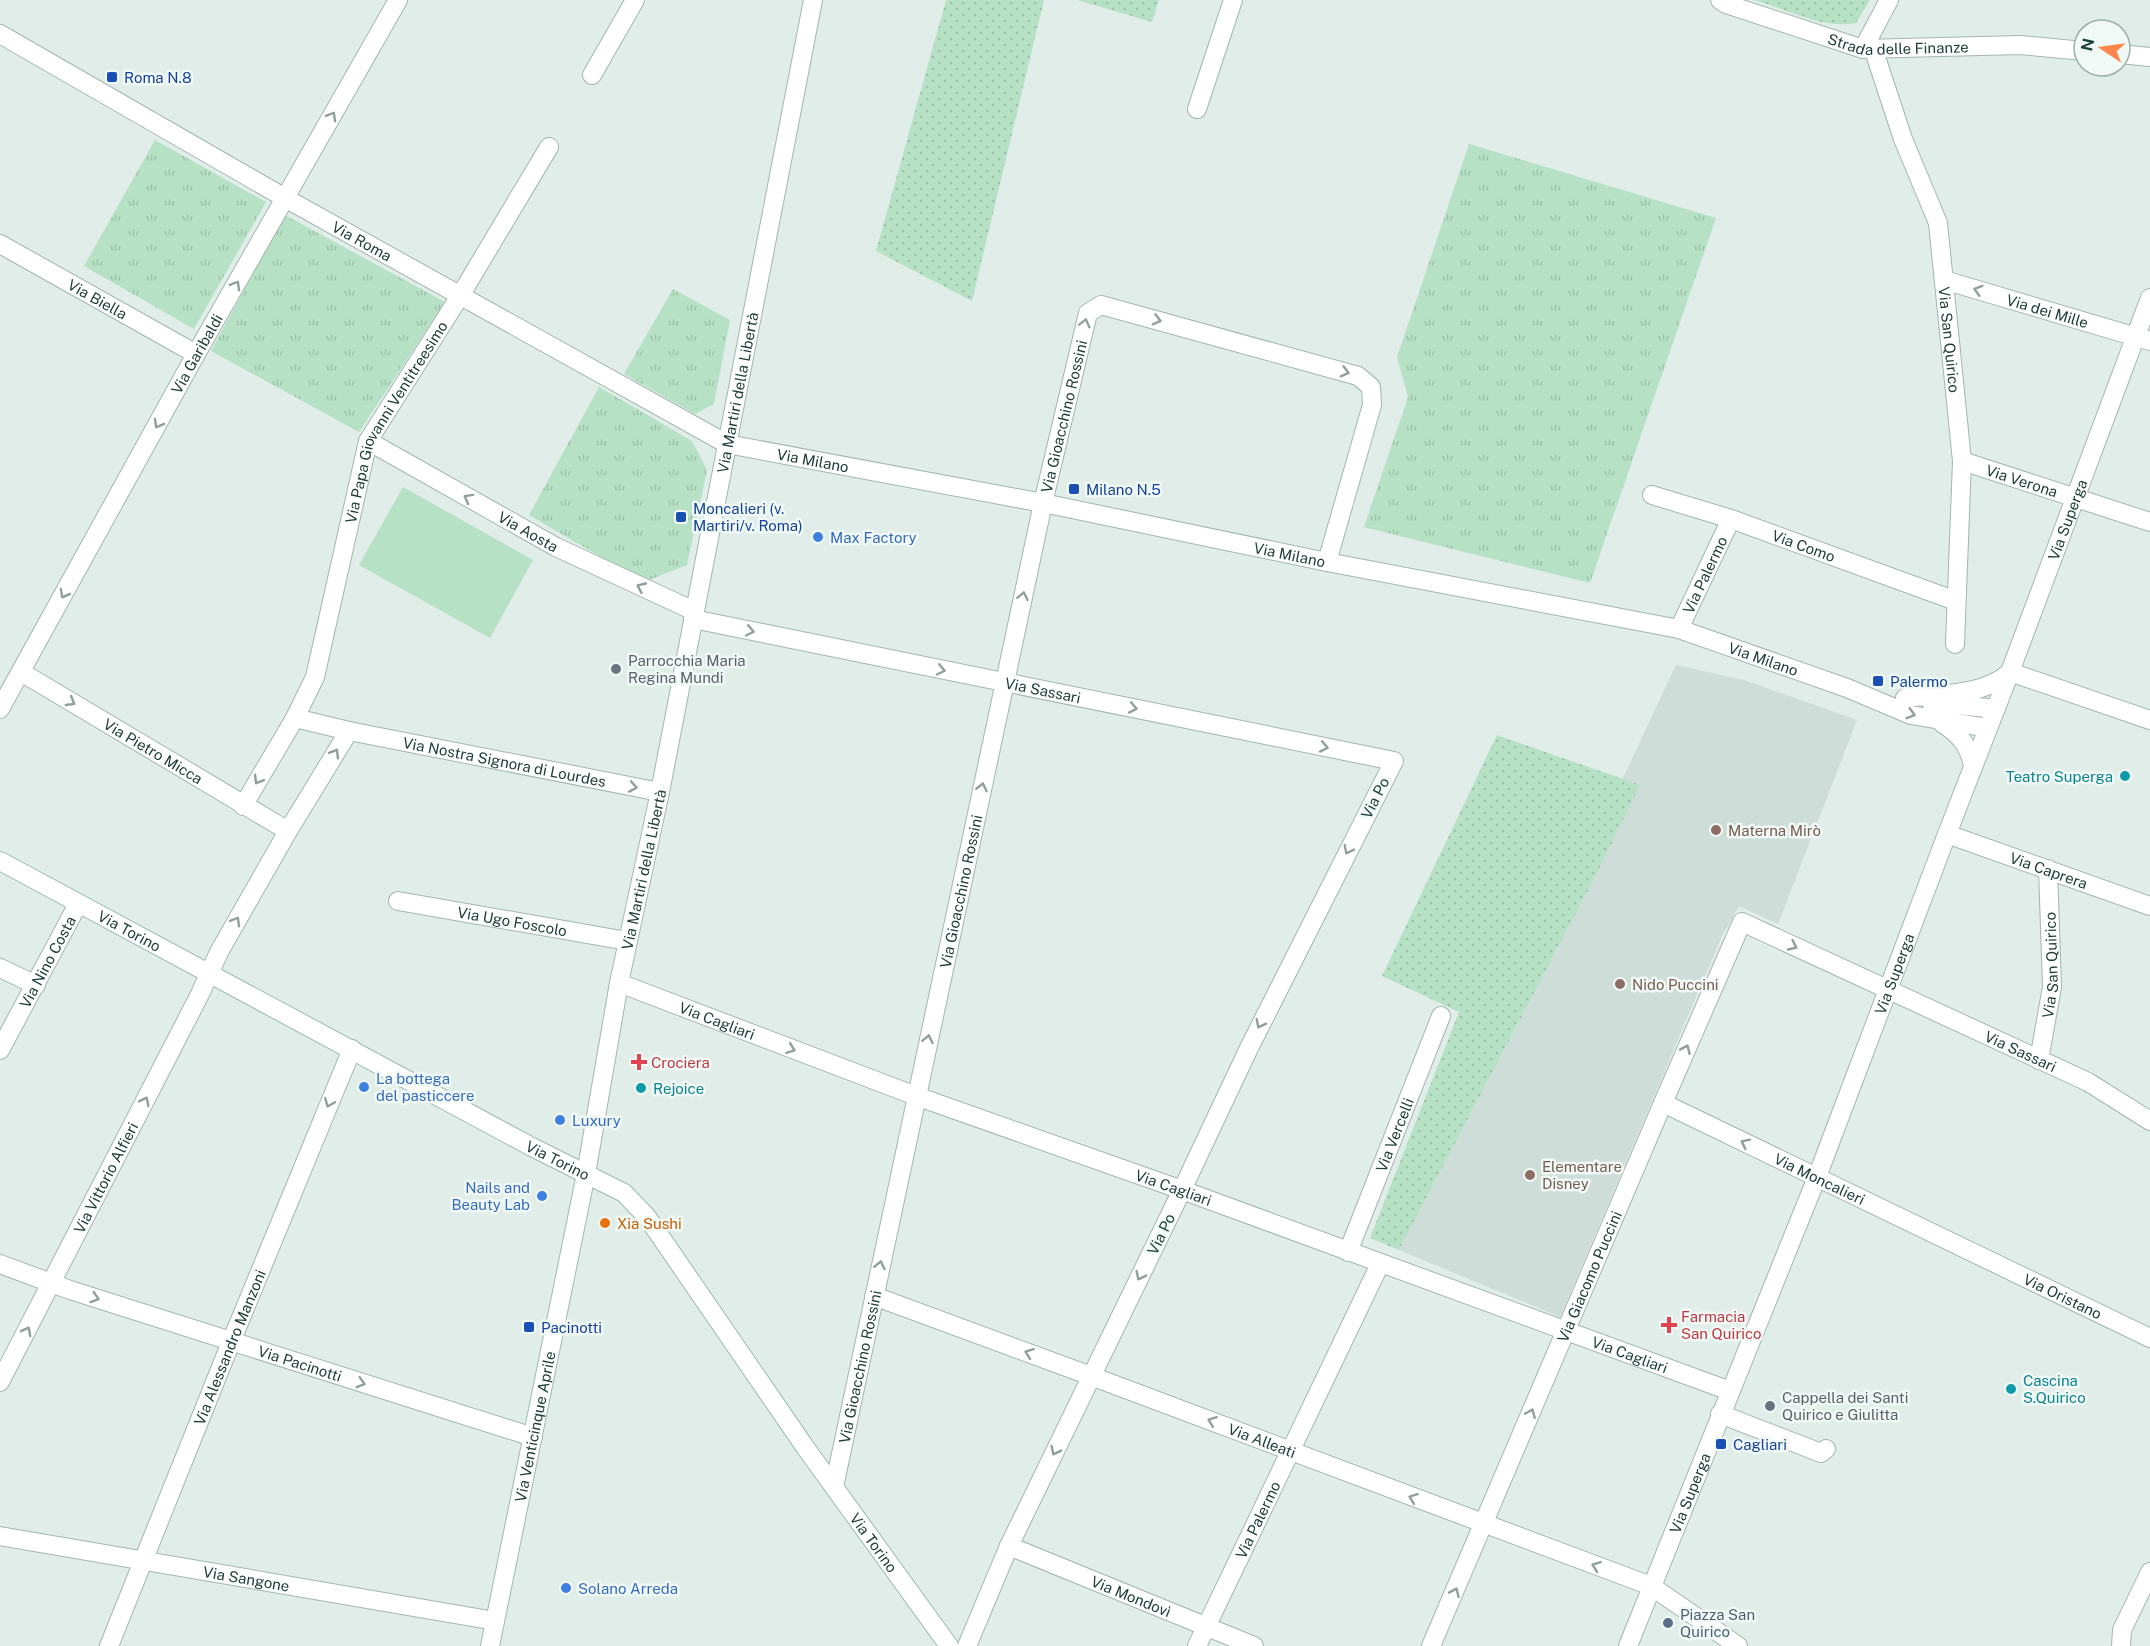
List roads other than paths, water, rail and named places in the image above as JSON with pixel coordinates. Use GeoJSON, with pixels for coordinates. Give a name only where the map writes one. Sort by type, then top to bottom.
{"type":"FeatureCollection","features":[{"type":"Feature","properties":{"kind":"street","name":"Via Garibaldi"},"geometry":{"type":"LineString","coordinates":[[0,709],[196,354],[399,0]]}},
{"type":"Feature","properties":{"kind":"street"},"geometry":{"type":"LineString","coordinates":[[592,75],[635,0]]}},
{"type":"Feature","properties":{"kind":"street","name":"Via Martiri della Libertà"},"geometry":{"type":"LineString","coordinates":[[586,1173],[627,941],[660,792],[813,0]]}},
{"type":"Feature","properties":{"kind":"street"},"geometry":{"type":"LineString","coordinates":[[1197,109],[1233,0]]}},
{"type":"Feature","properties":{"kind":"street","name":"Strada delle Finanze"},"geometry":{"type":"LineString","coordinates":[[1720,0],[1868,48],[2020,45],[2072,50]]}},
{"type":"Feature","properties":{"kind":"street"},"geometry":{"type":"LineString","coordinates":[[1868,48],[1889,0]]}},
{"type":"Feature","properties":{"kind":"street","name":"Via Roma"},"geometry":{"type":"LineString","coordinates":[[0,34],[285,198],[727,444]]}},
{"type":"Feature","properties":{"kind":"street","name":"Via San Quirico"},"geometry":{"type":"LineString","coordinates":[[1868,48],[1938,224],[1962,461],[1955,644]]}},
{"type":"Feature","properties":{"kind":"street"},"geometry":{"type":"LineString","coordinates":[[2132,55],[2150,57]]}},
{"type":"Feature","properties":{"kind":"street","name":"Via Papa Giovanni Ventitreesimo"},"geometry":{"type":"LineString","coordinates":[[243,806],[315,677],[368,441],[460,296],[549,147]]}},
{"type":"Feature","properties":{"kind":"street","name":"Via Biella"},"geometry":{"type":"LineString","coordinates":[[0,244],[196,354]]}},
{"type":"Feature","properties":{"kind":"street","name":"Via dei Mille"},"geometry":{"type":"LineString","coordinates":[[1944,280],[2142,338]]}},
{"type":"Feature","properties":{"kind":"street","name":"Via Superga"},"geometry":{"type":"LineString","coordinates":[[1628,1646],[1817,1177],[2077,496],[2142,338],[2150,298]]}},
{"type":"Feature","properties":{"kind":"street","name":"Via Gioacchino Rossini"},"geometry":{"type":"LineString","coordinates":[[834,1487],[1004,683],[1043,503],[1088,313],[1101,305],[1358,376],[1371,387],[1372,405],[1327,562]]}},
{"type":"Feature","properties":{"kind":"street","name":"Via Aosta"},"geometry":{"type":"LineString","coordinates":[[368,441],[556,547],[694,615]]}},
{"type":"Feature","properties":{"kind":"street","name":"Via Milano"},"geometry":{"type":"LineString","coordinates":[[727,444],[1043,503],[1327,562],[1679,629],[1847,688],[1911,716],[1988,729]]}},
{"type":"Feature","properties":{"kind":"street","name":"Via Verona"},"geometry":{"type":"LineString","coordinates":[[1962,461],[2077,496],[2150,522]]}},
{"type":"Feature","properties":{"kind":"street","name":"Via Como"},"geometry":{"type":"LineString","coordinates":[[1652,495],[1731,519],[1956,601]]}},
{"type":"Feature","properties":{"kind":"street","name":"Via Palermo"},"geometry":{"type":"LineString","coordinates":[[1679,629],[1731,519]]}},
{"type":"Feature","properties":{"kind":"street","name":"Via Sassari"},"geometry":{"type":"LineString","coordinates":[[694,615],[1004,683],[1394,761]]}},
{"type":"Feature","properties":{"kind":"street","name":"Via Pietro Micca"},"geometry":{"type":"LineString","coordinates":[[21,672],[288,831]]}},
{"type":"Feature","properties":{"kind":"street"},"geometry":{"type":"LineString","coordinates":[[1905,698],[1961,692],[1986,686],[2002,680],[2010,672],[2150,720]]}},
{"type":"Feature","properties":{"kind":"street","name":"Via Milano"},"geometry":{"type":"LineString","coordinates":[[1847,688],[1905,698],[1996,709]]}},
{"type":"Feature","properties":{"kind":"street"},"geometry":{"type":"LineString","coordinates":[[210,973],[219,952],[288,831],[349,731],[294,718]]}},
{"type":"Feature","properties":{"kind":"street"},"geometry":{"type":"LineString","coordinates":[[1938,720],[1953,730],[1964,742],[1973,766]]}},
{"type":"Feature","properties":{"kind":"street","name":"Via Nostra Signora di Lourdes"},"geometry":{"type":"LineString","coordinates":[[349,731],[660,792]]}},
{"type":"Feature","properties":{"kind":"street","name":"Via Po"},"geometry":{"type":"LineString","coordinates":[[967,1646],[1010,1546],[1249,1048],[1394,761]]}},
{"type":"Feature","properties":{"kind":"street","name":"Via Caprera"},"geometry":{"type":"LineString","coordinates":[[1947,834],[2150,906]]}},
{"type":"Feature","properties":{"kind":"street","name":"Via Torino"},"geometry":{"type":"LineString","coordinates":[[0,861],[532,1147],[624,1192],[640,1208],[834,1487],[949,1646]]}},
{"type":"Feature","properties":{"kind":"street","name":"Via San Quirico"},"geometry":{"type":"LineString","coordinates":[[2039,1060],[2052,987],[2048,869]]}},
{"type":"Feature","properties":{"kind":"street","name":"Via Ugo Foscolo"},"geometry":{"type":"LineString","coordinates":[[398,901],[627,941]]}},
{"type":"Feature","properties":{"kind":"street","name":"Via Nino Costa"},"geometry":{"type":"LineString","coordinates":[[0,1050],[78,904]]}},
{"type":"Feature","properties":{"kind":"street","name":"Via Giacomo Puccini"},"geometry":{"type":"LineString","coordinates":[[1431,1646],[1742,922],[1887,991]]}},
{"type":"Feature","properties":{"kind":"street"},"geometry":{"type":"LineString","coordinates":[[0,968],[36,985]]}},
{"type":"Feature","properties":{"kind":"street","name":"Via Vittorio Alfieri"},"geometry":{"type":"LineString","coordinates":[[0,1382],[210,973]]}},
{"type":"Feature","properties":{"kind":"street","name":"Via Cagliari"},"geometry":{"type":"LineString","coordinates":[[619,983],[916,1096],[1182,1190],[1730,1391]]}},
{"type":"Feature","properties":{"kind":"street","name":"Via Sassari"},"geometry":{"type":"LineString","coordinates":[[1887,991],[2088,1082],[2150,1121]]}},
{"type":"Feature","properties":{"kind":"street","name":"Via Vercelli"},"geometry":{"type":"LineString","coordinates":[[1348,1252],[1441,1016]]}},
{"type":"Feature","properties":{"kind":"street","name":"Via Alessandro Manzoni"},"geometry":{"type":"LineString","coordinates":[[109,1646],[352,1049]]}},
{"type":"Feature","properties":{"kind":"street","name":"Via Moncalieri"},"geometry":{"type":"LineString","coordinates":[[1663,1103],[1976,1253]]}},
{"type":"Feature","properties":{"kind":"street","name":"Via Venticinque Aprile"},"geometry":{"type":"LineString","coordinates":[[490,1646],[586,1173]]}},
{"type":"Feature","properties":{"kind":"street","name":"Via Oristano"},"geometry":{"type":"LineString","coordinates":[[1976,1253],[2150,1338]]}},
{"type":"Feature","properties":{"kind":"street","name":"Via Pacinotti"},"geometry":{"type":"LineString","coordinates":[[0,1264],[70,1290],[532,1437]]}},
{"type":"Feature","properties":{"kind":"street","name":"Via Palermo"},"geometry":{"type":"LineString","coordinates":[[1197,1646],[1380,1264]]}},
{"type":"Feature","properties":{"kind":"street","name":"Via Alleati"},"geometry":{"type":"LineString","coordinates":[[874,1296],[1651,1586],[1738,1646]]}},
{"type":"Feature","properties":{"kind":"street"},"geometry":{"type":"LineString","coordinates":[[1720,1414],[1821,1453],[1826,1449]]}},
{"type":"Feature","properties":{"kind":"street","name":"Via Sangone"},"geometry":{"type":"LineString","coordinates":[[0,1536],[495,1621]]}},
{"type":"Feature","properties":{"kind":"street","name":"Via Mondovì"},"geometry":{"type":"LineString","coordinates":[[1010,1546],[1254,1646]]}},
{"type":"Feature","properties":{"kind":"street"},"geometry":{"type":"LineString","coordinates":[[2121,1646],[2122,1630],[2150,1572]]}},
{"type":"Feature","properties":{"kind":"place","name":"Roma N.8"},"geometry":{"type":"Point","coordinates":[112,77]}},
{"type":"Feature","properties":{"kind":"place","name":"Milano N.5"},"geometry":{"type":"Point","coordinates":[1074,489]}},
{"type":"Feature","properties":{"kind":"place","name":"Moncalieri (v. Martiri/v. Roma)"},"geometry":{"type":"Point","coordinates":[681,517]}},
{"type":"Feature","properties":{"kind":"place","name":"Max Factory"},"geometry":{"type":"Point","coordinates":[818,537]}},
{"type":"Feature","properties":{"kind":"place","name":"Parrocchia Maria Regina Mundi"},"geometry":{"type":"Point","coordinates":[616,669]}},
{"type":"Feature","properties":{"kind":"place","name":"Palermo"},"geometry":{"type":"Point","coordinates":[1878,681]}},
{"type":"Feature","properties":{"kind":"place","name":"Teatro Superga"},"geometry":{"type":"Point","coordinates":[2125,776]}},
{"type":"Feature","properties":{"kind":"place","name":"Materna Mirò"},"geometry":{"type":"Point","coordinates":[1716,830]}},
{"type":"Feature","properties":{"kind":"place","name":"Nido Puccini"},"geometry":{"type":"Point","coordinates":[1620,984]}},
{"type":"Feature","properties":{"kind":"place","name":"Crociera"},"geometry":{"type":"Point","coordinates":[639,1062]}},
{"type":"Feature","properties":{"kind":"place","name":"La bottega del pasticcere"},"geometry":{"type":"Point","coordinates":[364,1087]}},
{"type":"Feature","properties":{"kind":"place","name":"Rejoice"},"geometry":{"type":"Point","coordinates":[641,1088]}},
{"type":"Feature","properties":{"kind":"place","name":"Luxury"},"geometry":{"type":"Point","coordinates":[560,1120]}},
{"type":"Feature","properties":{"kind":"place","name":"Elementare Disney"},"geometry":{"type":"Point","coordinates":[1530,1175]}},
{"type":"Feature","properties":{"kind":"place","name":"Nails and Beauty Lab"},"geometry":{"type":"Point","coordinates":[542,1196]}},
{"type":"Feature","properties":{"kind":"place","name":"Xia Sushi"},"geometry":{"type":"Point","coordinates":[605,1223]}},
{"type":"Feature","properties":{"kind":"place","name":"Farmacia San Quirico"},"geometry":{"type":"Point","coordinates":[1669,1325]}},
{"type":"Feature","properties":{"kind":"place","name":"Pacinotti"},"geometry":{"type":"Point","coordinates":[529,1327]}},
{"type":"Feature","properties":{"kind":"place","name":"Cascina S.Quirico"},"geometry":{"type":"Point","coordinates":[2011,1389]}},
{"type":"Feature","properties":{"kind":"place","name":"Cappella dei Santi Quirico e Giulitta"},"geometry":{"type":"Point","coordinates":[1770,1406]}},
{"type":"Feature","properties":{"kind":"place","name":"Cagliari"},"geometry":{"type":"Point","coordinates":[1721,1444]}},
{"type":"Feature","properties":{"kind":"place","name":"Solano Arreda"},"geometry":{"type":"Point","coordinates":[566,1588]}},
{"type":"Feature","properties":{"kind":"place","name":"Piazza San Quirico"},"geometry":{"type":"Point","coordinates":[1668,1623]}}]}
